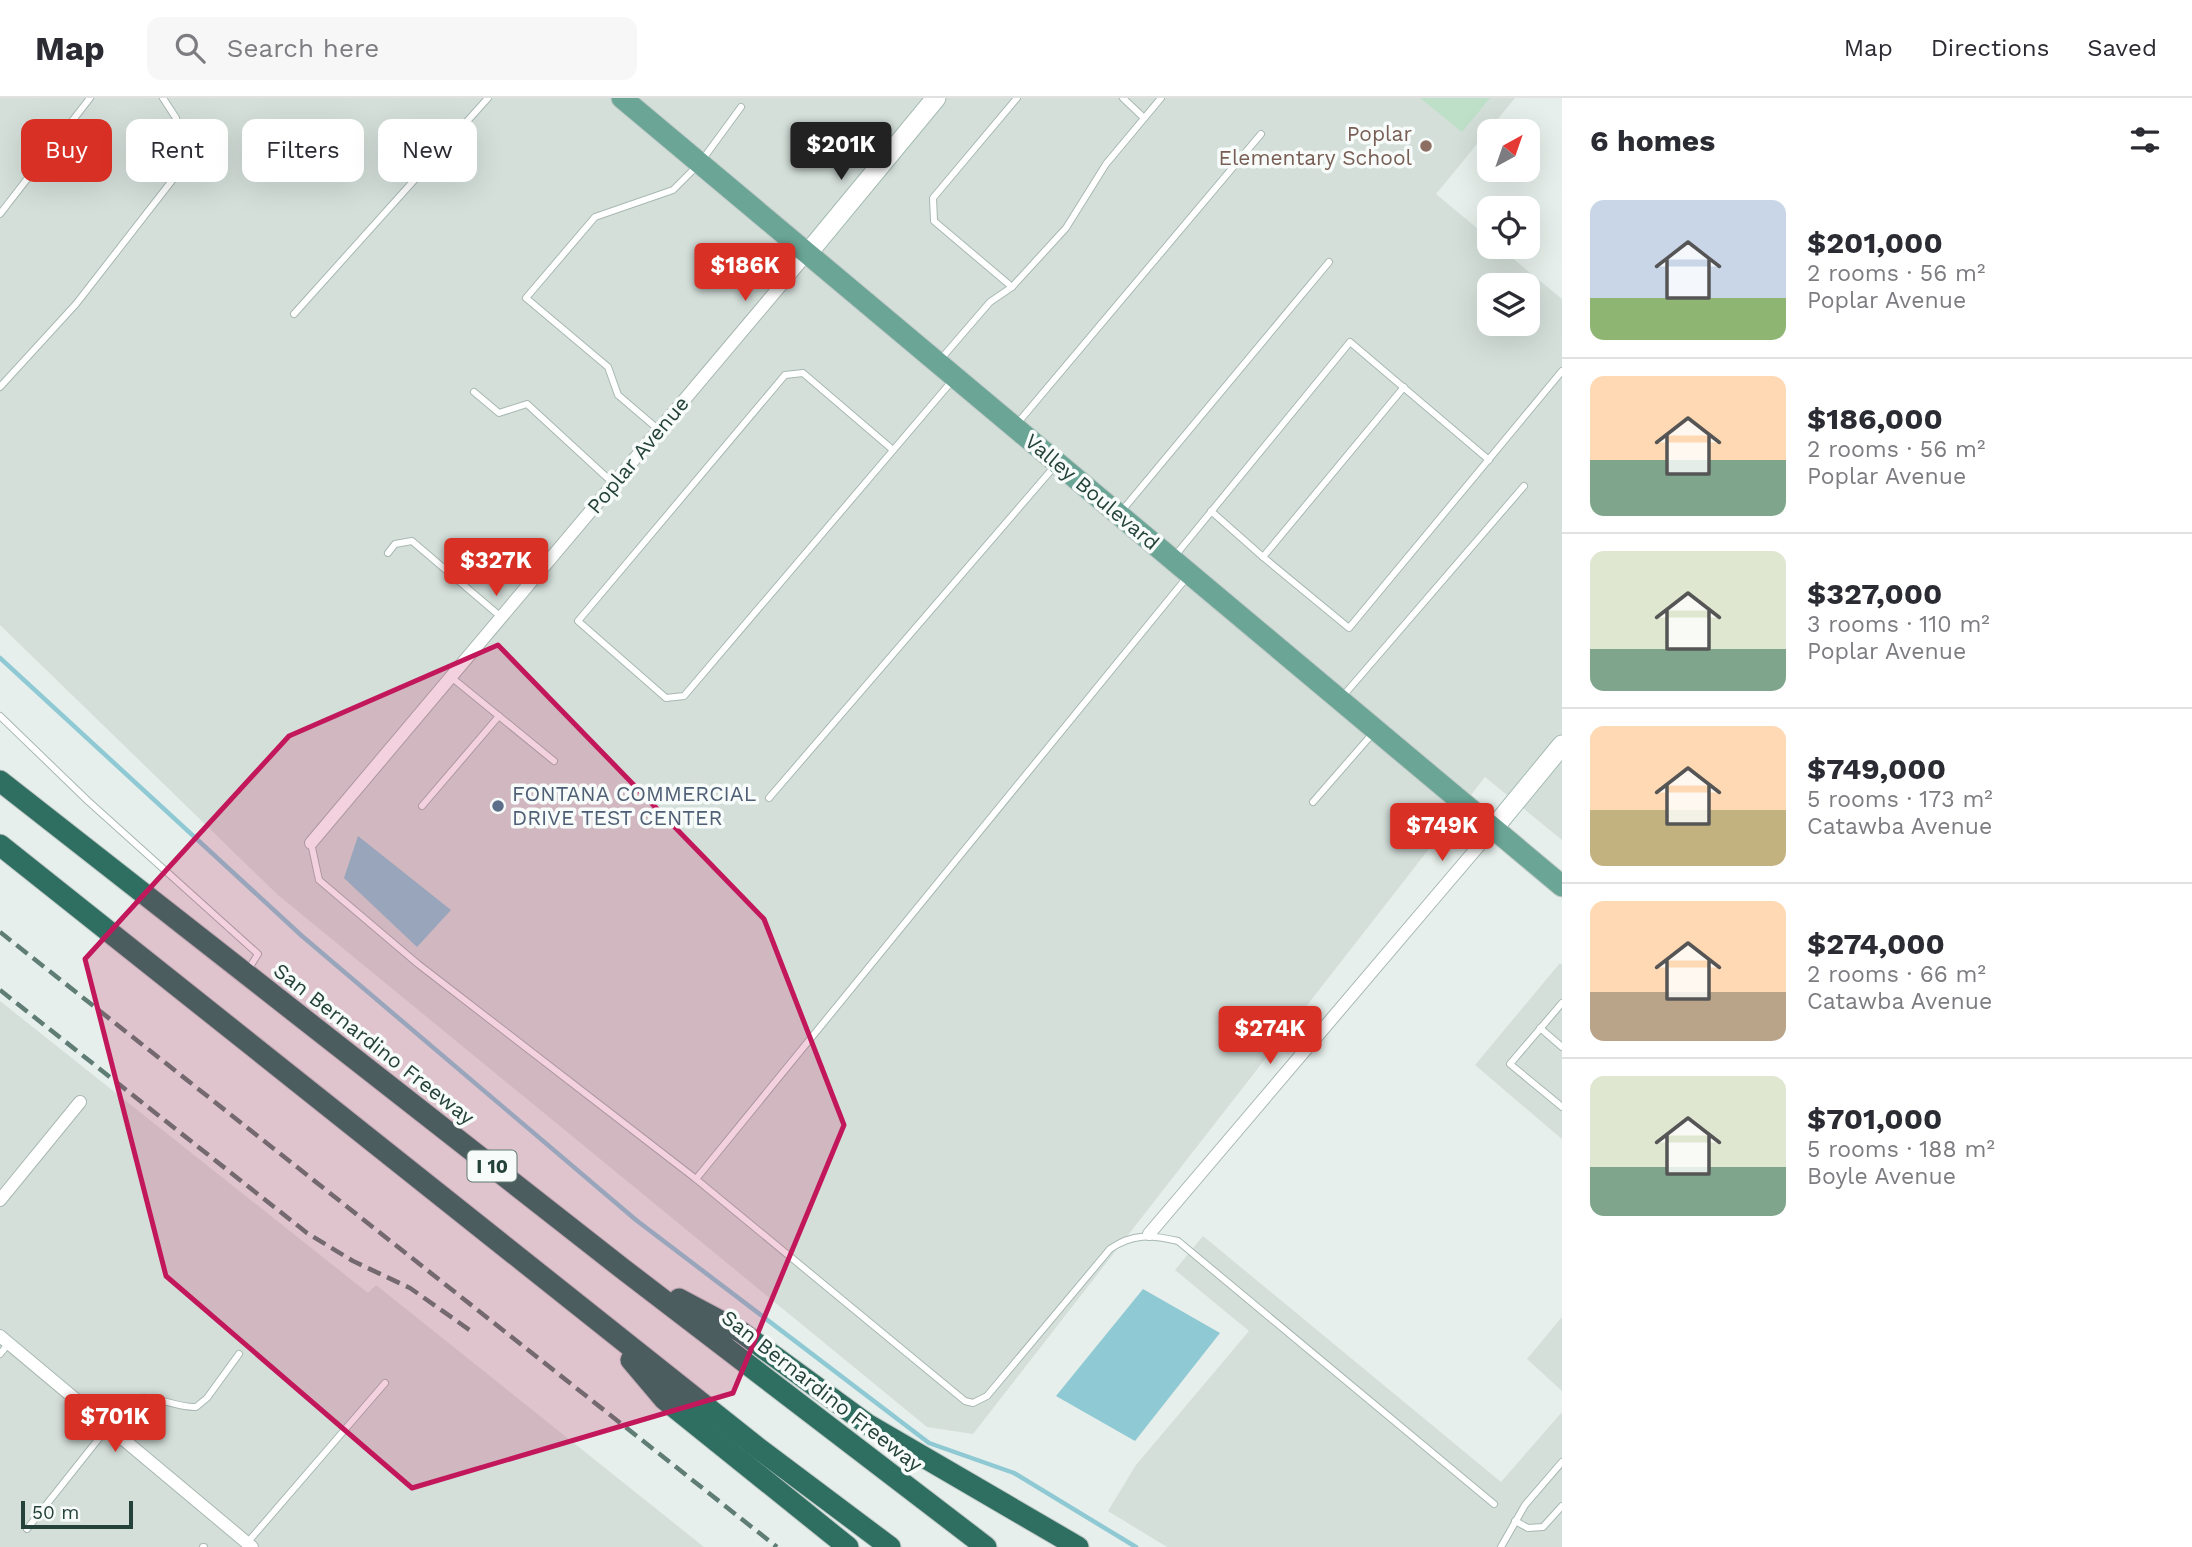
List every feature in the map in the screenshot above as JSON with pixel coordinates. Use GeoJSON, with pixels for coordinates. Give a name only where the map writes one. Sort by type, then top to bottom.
{"type":"FeatureCollection","features":[{"type":"Feature","properties":{"kind":"highway","name":"San Bernardino Freeway"},"geometry":{"type":"LineString","coordinates":[[0,781],[623,1269],[986,1547]]}},
{"type":"Feature","properties":{"kind":"highway","name":"I 10"},"geometry":{"type":"LineString","coordinates":[[0,845],[603,1326],[890,1547]]}},
{"type":"Feature","properties":{"kind":"highway"},"geometry":{"type":"LineString","coordinates":[[623,1269],[741,1332],[867,1424],[1078,1547]]}},
{"type":"Feature","properties":{"kind":"highway"},"geometry":{"type":"LineString","coordinates":[[603,1326],[664,1399],[848,1547]]}},
{"type":"Feature","properties":{"kind":"main road","name":"Valley Boulevard"},"geometry":{"type":"LineString","coordinates":[[622,98],[1562,886]]}},
{"type":"Feature","properties":{"kind":"street","name":"Poplar Avenue"},"geometry":{"type":"LineString","coordinates":[[310,843],[936,98]]}},
{"type":"Feature","properties":{"kind":"street"},"geometry":{"type":"LineString","coordinates":[[1149,1234],[1562,745]]}},
{"type":"Feature","properties":{"kind":"street"},"geometry":{"type":"LineString","coordinates":[[0,1200],[80,1102]]}},
{"type":"Feature","properties":{"kind":"street"},"geometry":{"type":"LineString","coordinates":[[4,1340],[249,1545]]}},
{"type":"Feature","properties":{"kind":"lane"},"geometry":{"type":"LineString","coordinates":[[0,214],[90,98]]}},
{"type":"Feature","properties":{"kind":"lane"},"geometry":{"type":"LineString","coordinates":[[0,387],[76,304],[188,160],[176,118],[163,98]]}},
{"type":"Feature","properties":{"kind":"lane"},"geometry":{"type":"LineString","coordinates":[[294,314],[488,98]]}},
{"type":"Feature","properties":{"kind":"lane"},"geometry":{"type":"LineString","coordinates":[[1012,287],[934,221],[933,198],[1017,98]]}},
{"type":"Feature","properties":{"kind":"lane"},"geometry":{"type":"LineString","coordinates":[[1124,98],[1144,118]]}},
{"type":"Feature","properties":{"kind":"lane"},"geometry":{"type":"LineString","coordinates":[[938,362],[990,302],[1012,287],[1066,228],[1106,164],[1161,98]]}},
{"type":"Feature","properties":{"kind":"lane"},"geometry":{"type":"LineString","coordinates":[[659,430],[618,395],[608,368],[526,298],[594,217],[673,190],[699,163],[741,107]]}},
{"type":"Feature","properties":{"kind":"lane"},"geometry":{"type":"LineString","coordinates":[[1015,426],[1261,134]]}},
{"type":"Feature","properties":{"kind":"lane"},"geometry":{"type":"LineString","coordinates":[[1119,514],[1329,262]]}},
{"type":"Feature","properties":{"kind":"lane"},"geometry":{"type":"LineString","coordinates":[[1172,559],[1350,342],[1489,460]]}},
{"type":"Feature","properties":{"kind":"lane"},"geometry":{"type":"LineString","coordinates":[[1211,511],[1349,628],[1562,371]]}},
{"type":"Feature","properties":{"kind":"lane"},"geometry":{"type":"LineString","coordinates":[[893,450],[803,373],[785,375],[578,621],[666,698],[684,696],[956,377]]}},
{"type":"Feature","properties":{"kind":"lane"},"geometry":{"type":"LineString","coordinates":[[1263,557],[1404,387]]}},
{"type":"Feature","properties":{"kind":"lane"},"geometry":{"type":"LineString","coordinates":[[474,392],[499,413],[527,404],[614,484]]}},
{"type":"Feature","properties":{"kind":"lane"},"geometry":{"type":"LineString","coordinates":[[769,798],[1058,463]]}},
{"type":"Feature","properties":{"kind":"lane"},"geometry":{"type":"LineString","coordinates":[[1339,700],[1524,486]]}},
{"type":"Feature","properties":{"kind":"lane"},"geometry":{"type":"LineString","coordinates":[[388,553],[395,544],[412,541],[501,617]]}},
{"type":"Feature","properties":{"kind":"lane"},"geometry":{"type":"LineString","coordinates":[[696,1179],[1190,574]]}},
{"type":"Feature","properties":{"kind":"lane"},"geometry":{"type":"LineString","coordinates":[[451,677],[554,761]]}},
{"type":"Feature","properties":{"kind":"lane"},"geometry":{"type":"LineString","coordinates":[[0,716],[88,801],[258,954],[245,975]]}},
{"type":"Feature","properties":{"kind":"lane"},"geometry":{"type":"LineString","coordinates":[[422,806],[499,716]]}},
{"type":"Feature","properties":{"kind":"lane"},"geometry":{"type":"LineString","coordinates":[[1313,802],[1375,730]]}},
{"type":"Feature","properties":{"kind":"lane"},"geometry":{"type":"LineString","coordinates":[[310,843],[319,880],[418,964],[696,1179],[956,1396],[973,1403],[980,1401],[1110,1249],[1121,1242],[1149,1234],[1178,1241],[1494,1504]]}},
{"type":"Feature","properties":{"kind":"lane"},"geometry":{"type":"LineString","coordinates":[[1562,1003],[1510,1064],[1562,1107]]}},
{"type":"Feature","properties":{"kind":"lane"},"geometry":{"type":"LineString","coordinates":[[1540,1028],[1562,1046]]}},
{"type":"Feature","properties":{"kind":"lane"},"geometry":{"type":"LineString","coordinates":[[0,1354],[4,1340]]}},
{"type":"Feature","properties":{"kind":"lane"},"geometry":{"type":"LineString","coordinates":[[27,1529],[127,1403],[137,1397],[146,1396],[176,1406],[196,1407],[207,1398],[239,1354]]}},
{"type":"Feature","properties":{"kind":"lane"},"geometry":{"type":"LineString","coordinates":[[249,1545],[385,1383]]}},
{"type":"Feature","properties":{"kind":"lane"},"geometry":{"type":"LineString","coordinates":[[1501,1547],[1515,1521],[1562,1462]]}},
{"type":"Feature","properties":{"kind":"lane"},"geometry":{"type":"LineString","coordinates":[[1515,1521],[1528,1528],[1543,1527],[1562,1506]]}},
{"type":"Feature","properties":{"kind":"highlighted area"},"geometry":{"type":"Polygon","coordinates":[[[498,645],[764,919],[844,1125],[733,1393],[412,1488],[166,1276],[85,959],[289,736],[498,645]]]}},
{"type":"Feature","properties":{"kind":"shaded area"},"geometry":{"type":"Polygon","coordinates":[[[0,98],[1515,98],[1498,119],[1477,119],[1477,144],[1436,194],[1477,228],[1477,259],[1514,259],[1530,273],[1477,273],[1477,336],[1540,336],[1540,281],[1562,299],[1562,840],[1485,777],[973,1434],[927,1427],[278,895],[0,625],[0,98]]]}},
{"type":"Feature","properties":{"kind":"shaded area"},"geometry":{"type":"Polygon","coordinates":[[[1560,963],[1562,965],[1562,1139],[1475,1065],[1560,963]]]}},
{"type":"Feature","properties":{"kind":"shaded area"},"geometry":{"type":"Polygon","coordinates":[[[0,1001],[368,1293],[376,1285],[704,1547],[0,1547],[0,1001]]]}},
{"type":"Feature","properties":{"kind":"shaded area"},"geometry":{"type":"Polygon","coordinates":[[[1203,1236],[1501,1482],[1562,1412],[1562,1547],[1167,1547],[1108,1511],[1136,1465],[1249,1331],[1175,1270],[1203,1236]]]}},
{"type":"Feature","properties":{"kind":"shaded area"},"geometry":{"type":"Polygon","coordinates":[[[1562,1317],[1562,1391],[1527,1359],[1562,1317]]]}},
{"type":"Feature","properties":{"kind":"green space"},"geometry":{"type":"Polygon","coordinates":[[[1420,98],[1490,98],[1462,132],[1420,98]]]}},
{"type":"Feature","properties":{"kind":"water"},"geometry":{"type":"Polygon","coordinates":[[[358,836],[451,910],[417,947],[344,878],[358,836]]]}},
{"type":"Feature","properties":{"kind":"water"},"geometry":{"type":"Polygon","coordinates":[[[1143,1289],[1220,1333],[1135,1441],[1056,1396],[1143,1289]]]}},
{"type":"Feature","properties":{"kind":"waterway"},"geometry":{"type":"LineString","coordinates":[[0,658],[302,936],[636,1220],[929,1443],[1014,1473],[1136,1547]]}},
{"type":"Feature","properties":{"kind":"railway"},"geometry":{"type":"LineString","coordinates":[[0,932],[777,1547]]}},
{"type":"Feature","properties":{"kind":"railway"},"geometry":{"type":"LineString","coordinates":[[0,990],[307,1233],[353,1261],[410,1288],[471,1331]]}},
{"type":"Feature","properties":{"kind":"place","name":"Poplar Elementary School"},"geometry":{"type":"Point","coordinates":[1426,146]}},
{"type":"Feature","properties":{"kind":"place","name":"FONTANA COMMERCIAL DRIVE TEST CENTER"},"geometry":{"type":"Point","coordinates":[498,806]}}]}
